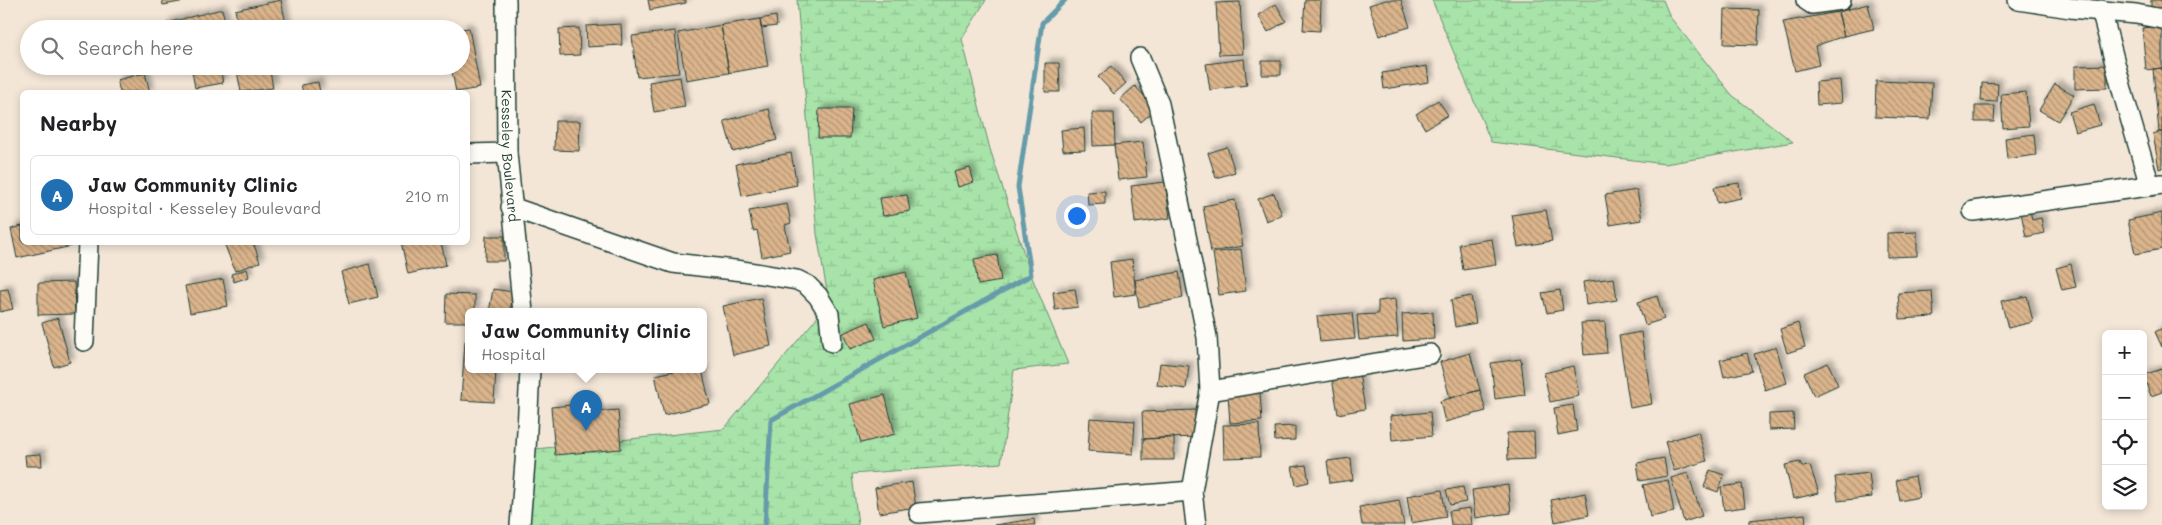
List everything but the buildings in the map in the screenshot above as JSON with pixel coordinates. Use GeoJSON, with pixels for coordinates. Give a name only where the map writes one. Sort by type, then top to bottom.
{"type":"FeatureCollection","features":[{"type":"Feature","properties":{"kind":"street","name":"Kesseley Boulevard"},"geometry":{"type":"LineString","coordinates":[[506,0],[507,153],[523,308]]}},
{"type":"Feature","properties":{"kind":"street"},"geometry":{"type":"LineString","coordinates":[[1806,0],[1812,4],[1841,0]]}},
{"type":"Feature","properties":{"kind":"street"},"geometry":{"type":"LineString","coordinates":[[2018,0],[2136,14],[2162,19]]}},
{"type":"Feature","properties":{"kind":"street"},"geometry":{"type":"LineString","coordinates":[[1973,211],[2156,185],[2101,10]]}},
{"type":"Feature","properties":{"kind":"street"},"geometry":{"type":"LineString","coordinates":[[1140,58],[1161,113],[1207,337],[1210,391],[1192,491],[1196,525]]}},
{"type":"Feature","properties":{"kind":"street"},"geometry":{"type":"LineString","coordinates":[[470,154],[507,153]]}},
{"type":"Feature","properties":{"kind":"street"},"geometry":{"type":"LineString","coordinates":[[511,207],[673,263],[744,271],[797,280],[807,285],[818,296],[829,314],[832,342]]}},
{"type":"Feature","properties":{"kind":"street"},"geometry":{"type":"LineString","coordinates":[[84,341],[88,245]]}},
{"type":"Feature","properties":{"kind":"street"},"geometry":{"type":"LineString","coordinates":[[1210,391],[1430,354]]}},
{"type":"Feature","properties":{"kind":"street"},"geometry":{"type":"LineString","coordinates":[[520,525],[530,373]]}},
{"type":"Feature","properties":{"kind":"street"},"geometry":{"type":"LineString","coordinates":[[919,513],[1192,491]]}},
{"type":"Feature","properties":{"kind":"green space"},"geometry":{"type":"Polygon","coordinates":[[[797,0],[986,0],[962,39],[990,149],[1031,275],[1068,364],[1014,370],[1001,463],[852,474],[858,525],[520,525],[526,450],[724,429],[829,303],[817,234],[797,0]]]}},
{"type":"Feature","properties":{"kind":"green space"},"geometry":{"type":"Polygon","coordinates":[[[1432,0],[1663,0],[1670,17],[1732,95],[1793,142],[1665,164],[1491,142],[1432,0]]]}},
{"type":"Feature","properties":{"kind":"waterway"},"geometry":{"type":"LineString","coordinates":[[765,525],[771,420],[1031,275],[1018,187],[1042,23],[1065,0]]}},
{"type":"Feature","properties":{"kind":"place","name":"Jaw Community Clinic"},"geometry":{"type":"Point","coordinates":[586,431]}}]}
